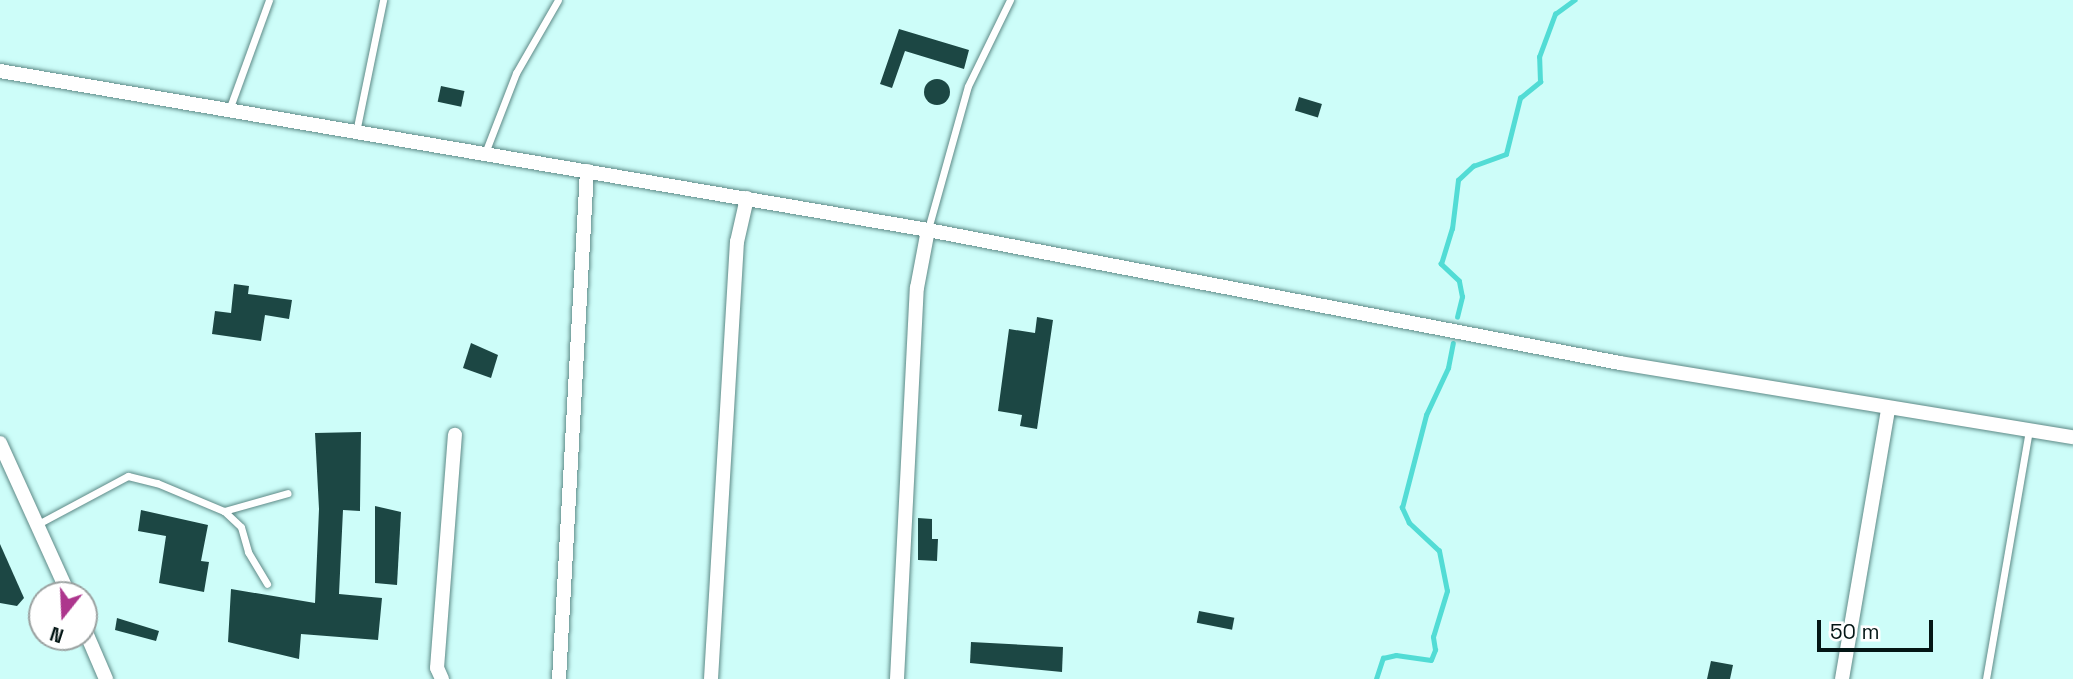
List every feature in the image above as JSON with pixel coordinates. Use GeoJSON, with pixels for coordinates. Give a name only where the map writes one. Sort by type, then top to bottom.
{"type":"FeatureCollection","features":[{"type":"Feature","properties":{"kind":"street"},"geometry":{"type":"LineString","coordinates":[[0,71],[928,230],[1606,360],[1888,409],[2073,437]]}},
{"type":"Feature","properties":{"kind":"street"},"geometry":{"type":"LineString","coordinates":[[559,679],[587,171]]}},
{"type":"Feature","properties":{"kind":"street"},"geometry":{"type":"LineString","coordinates":[[711,679],[737,242],[747,198]]}},
{"type":"Feature","properties":{"kind":"street"},"geometry":{"type":"LineString","coordinates":[[897,679],[917,288],[928,230]]}},
{"type":"Feature","properties":{"kind":"street"},"geometry":{"type":"LineString","coordinates":[[1842,679],[1888,409]]}},
{"type":"Feature","properties":{"kind":"street"},"geometry":{"type":"LineString","coordinates":[[442,679],[437,668],[455,435]]}},
{"type":"Feature","properties":{"kind":"street"},"geometry":{"type":"LineString","coordinates":[[0,443],[63,581]]}},
{"type":"Feature","properties":{"kind":"street"},"geometry":{"type":"LineString","coordinates":[[94,651],[106,679]]}},
{"type":"Feature","properties":{"kind":"lane"},"geometry":{"type":"LineString","coordinates":[[229,110],[269,0]]}},
{"type":"Feature","properties":{"kind":"lane"},"geometry":{"type":"LineString","coordinates":[[356,132],[383,0]]}},
{"type":"Feature","properties":{"kind":"lane"},"geometry":{"type":"LineString","coordinates":[[485,153],[516,73],[558,0]]}},
{"type":"Feature","properties":{"kind":"lane"},"geometry":{"type":"LineString","coordinates":[[928,230],[968,86],[1010,0]]}},
{"type":"Feature","properties":{"kind":"lane"},"geometry":{"type":"LineString","coordinates":[[1986,679],[2029,429]]}},
{"type":"Feature","properties":{"kind":"lane"},"geometry":{"type":"LineString","coordinates":[[38,523],[128,476],[157,483],[224,511],[240,527],[248,552],[267,584]]}},
{"type":"Feature","properties":{"kind":"lane"},"geometry":{"type":"LineString","coordinates":[[224,511],[288,493]]}},
{"type":"Feature","properties":{"kind":"building"},"geometry":{"type":"Polygon","coordinates":[[[899,29],[969,50],[964,69],[905,51],[892,88],[880,84],[899,29]]]}},
{"type":"Feature","properties":{"kind":"building"},"geometry":{"type":"Polygon","coordinates":[[[937,79],[946,83],[950,92],[946,101],[937,105],[928,101],[924,92],[928,83],[937,79]]]}},
{"type":"Feature","properties":{"kind":"building"},"geometry":{"type":"Polygon","coordinates":[[[441,86],[464,91],[461,107],[438,102],[441,86]]]}},
{"type":"Feature","properties":{"kind":"building"},"geometry":{"type":"Polygon","coordinates":[[[1299,97],[1322,104],[1318,117],[1295,110],[1299,97]]]}},
{"type":"Feature","properties":{"kind":"building"},"geometry":{"type":"Polygon","coordinates":[[[234,284],[249,286],[248,294],[292,300],[289,319],[265,315],[261,341],[212,334],[215,311],[231,313],[234,284]]]}},
{"type":"Feature","properties":{"kind":"building"},"geometry":{"type":"Polygon","coordinates":[[[1037,317],[1053,320],[1037,429],[1020,426],[1022,415],[998,411],[1009,329],[1035,333],[1037,317]]]}},
{"type":"Feature","properties":{"kind":"building"},"geometry":{"type":"Polygon","coordinates":[[[471,343],[498,355],[491,378],[463,368],[471,343]]]}},
{"type":"Feature","properties":{"kind":"building"},"geometry":{"type":"Polygon","coordinates":[[[361,432],[360,511],[343,510],[339,594],[382,598],[378,640],[301,634],[299,659],[228,642],[231,589],[315,603],[319,509],[315,433],[361,432]]]}},
{"type":"Feature","properties":{"kind":"building"},"geometry":{"type":"Polygon","coordinates":[[[375,506],[401,512],[397,585],[375,583],[375,506]]]}},
{"type":"Feature","properties":{"kind":"building"},"geometry":{"type":"Polygon","coordinates":[[[141,510],[208,525],[201,561],[209,562],[204,592],[159,583],[166,536],[138,531],[141,510]]]}},
{"type":"Feature","properties":{"kind":"building"},"geometry":{"type":"Polygon","coordinates":[[[918,518],[932,519],[932,539],[938,539],[937,561],[918,560],[918,518]]]}},
{"type":"Feature","properties":{"kind":"building"},"geometry":{"type":"Polygon","coordinates":[[[0,544],[24,598],[17,606],[0,603],[0,544]]]}},
{"type":"Feature","properties":{"kind":"building"},"geometry":{"type":"Polygon","coordinates":[[[1199,611],[1234,618],[1232,630],[1197,623],[1199,611]]]}},
{"type":"Feature","properties":{"kind":"building"},"geometry":{"type":"Polygon","coordinates":[[[117,618],[159,631],[156,641],[115,630],[117,618]]]}},
{"type":"Feature","properties":{"kind":"building"},"geometry":{"type":"Polygon","coordinates":[[[971,642],[1063,647],[1062,672],[970,663],[971,642]]]}},
{"type":"Feature","properties":{"kind":"building"},"geometry":{"type":"Polygon","coordinates":[[[1711,661],[1733,665],[1730,679],[1707,679],[1711,661]]]}},
{"type":"Feature","properties":{"kind":"waterway"},"geometry":{"type":"LineString","coordinates":[[1457,317],[1462,297],[1459,281],[1441,264],[1452,229],[1458,180],[1473,166],[1506,154],[1520,98],[1540,82],[1539,57],[1555,14],[1574,0]]}},
{"type":"Feature","properties":{"kind":"waterway"},"geometry":{"type":"LineString","coordinates":[[1376,679],[1383,658],[1396,655],[1431,660],[1435,650],[1433,637],[1447,591],[1439,551],[1409,523],[1402,508],[1426,415],[1448,368],[1453,343]]}}]}
